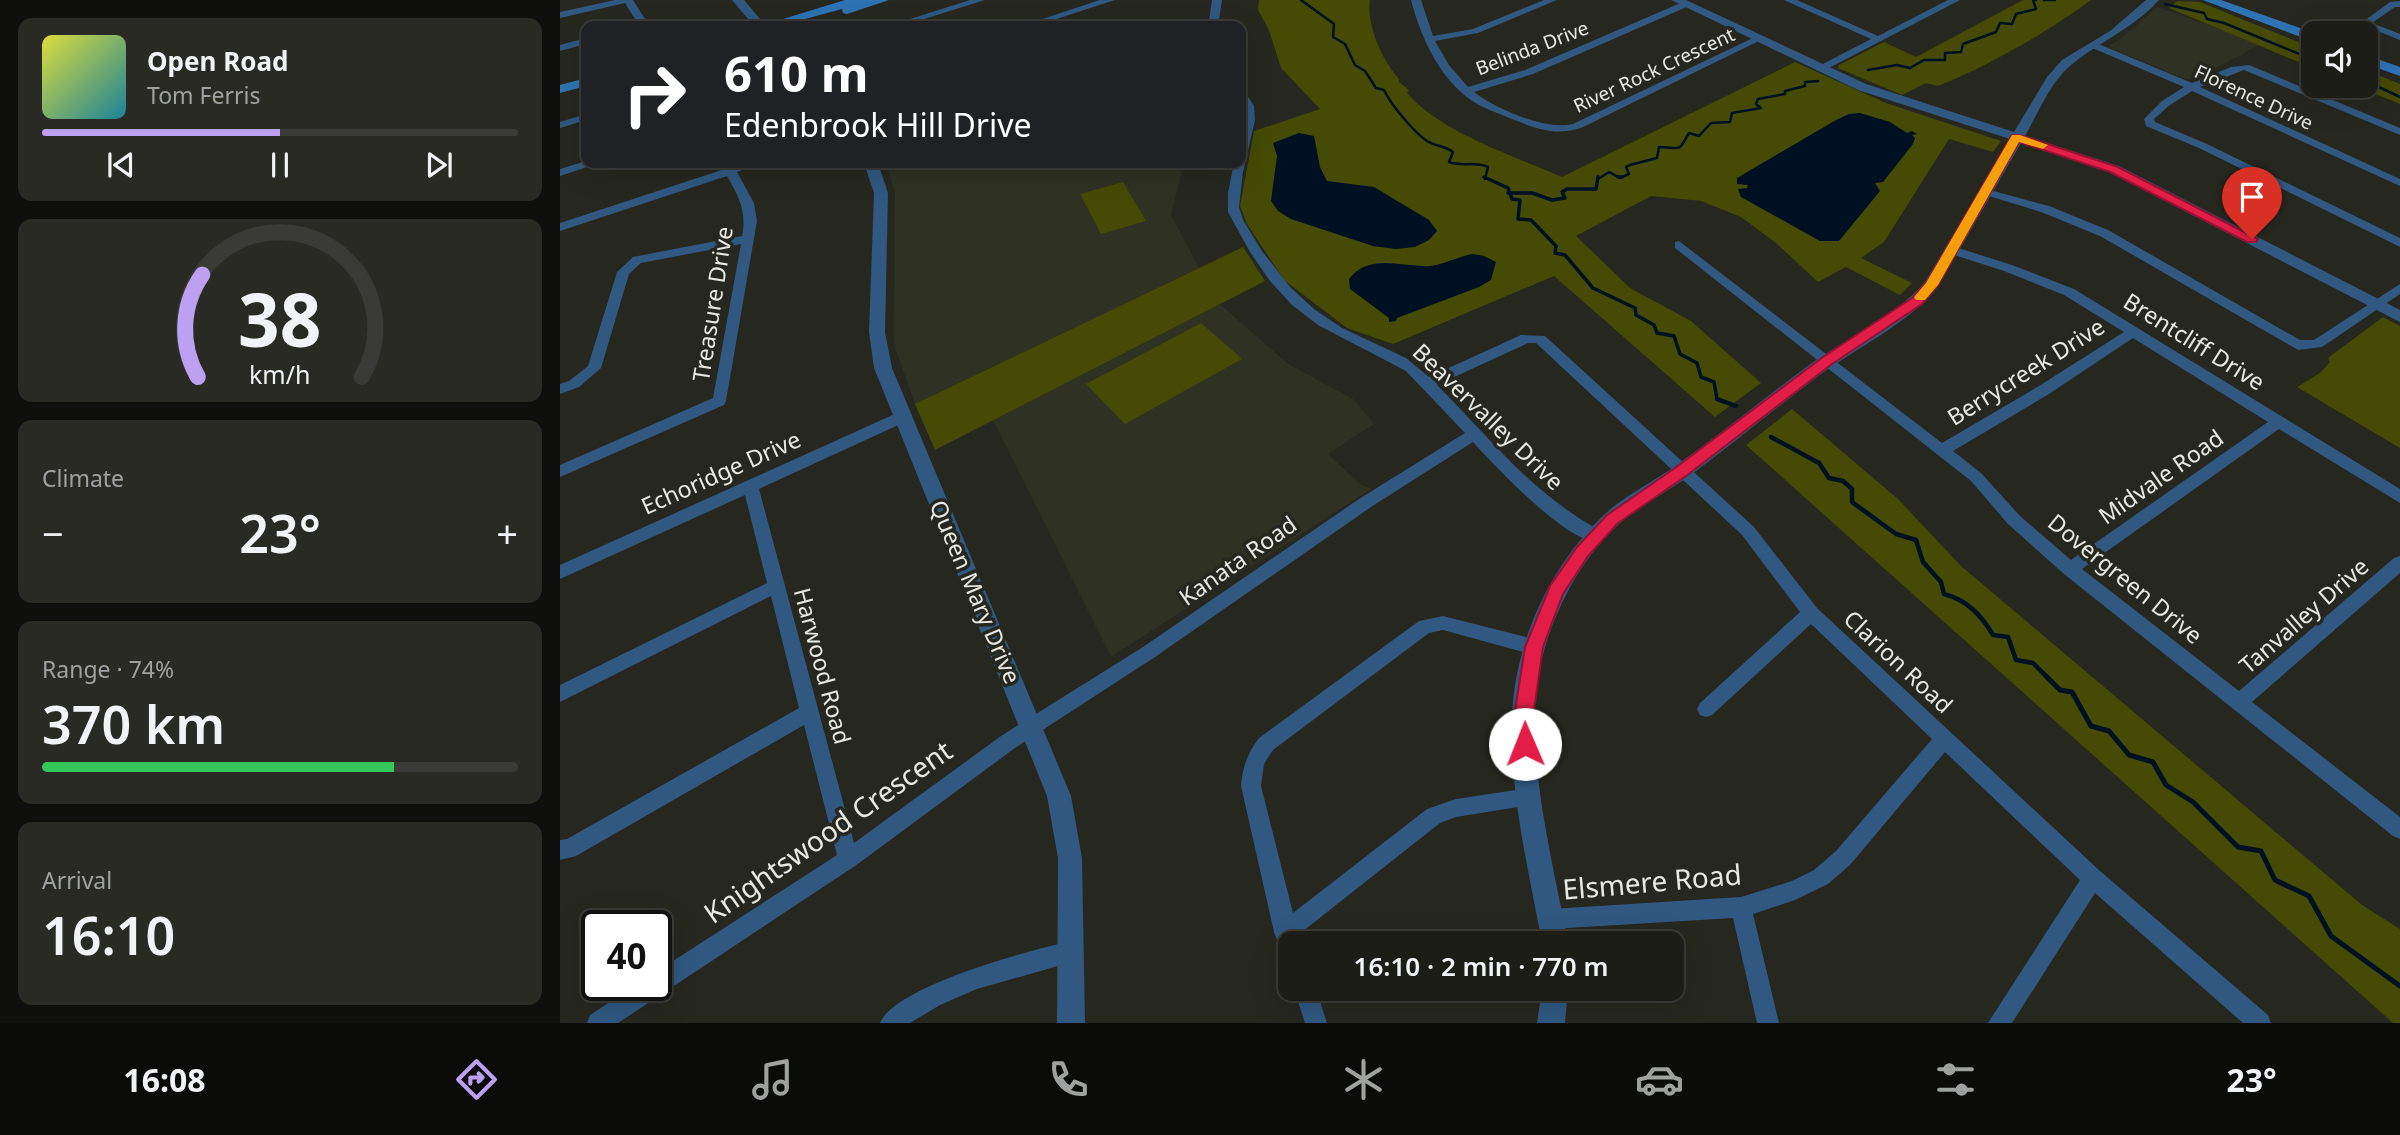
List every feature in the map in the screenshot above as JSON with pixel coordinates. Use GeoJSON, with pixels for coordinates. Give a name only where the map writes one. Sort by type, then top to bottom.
{"type":"FeatureCollection","features":[{"type":"Feature","properties":{"kind":"main road"},"geometry":{"type":"LineString","coordinates":[[784,21],[859,0]]}},
{"type":"Feature","properties":{"kind":"main road"},"geometry":{"type":"LineString","coordinates":[[809,21],[883,0]]}},
{"type":"Feature","properties":{"kind":"main road"},"geometry":{"type":"LineString","coordinates":[[2209,0],[2301,33]]}},
{"type":"Feature","properties":{"kind":"main road"},"geometry":{"type":"LineString","coordinates":[[2229,0],[2248,12]]}},
{"type":"Feature","properties":{"kind":"main road"},"geometry":{"type":"LineString","coordinates":[[2378,64],[2400,72]]}},
{"type":"Feature","properties":{"kind":"main road"},"geometry":{"type":"LineString","coordinates":[[560,81],[581,75]]}},
{"type":"Feature","properties":{"kind":"main road"},"geometry":{"type":"LineString","coordinates":[[560,89],[581,83]]}},
{"type":"Feature","properties":{"kind":"street"},"geometry":{"type":"LineString","coordinates":[[560,15],[628,0],[640,19],[638,21]]}},
{"type":"Feature","properties":{"kind":"street"},"geometry":{"type":"LineString","coordinates":[[738,0],[756,21]]}},
{"type":"Feature","properties":{"kind":"street"},"geometry":{"type":"LineString","coordinates":[[910,21],[980,0]]}},
{"type":"Feature","properties":{"kind":"street"},"geometry":{"type":"LineString","coordinates":[[1042,21],[1110,0]]}},
{"type":"Feature","properties":{"kind":"street"},"geometry":{"type":"LineString","coordinates":[[1214,21],[1217,0]]}},
{"type":"Feature","properties":{"kind":"street","name":"River Rock Crescent"},"geometry":{"type":"LineString","coordinates":[[1416,0],[1422,23],[1430,39],[1466,91],[1513,116],[1549,130],[1562,131],[1760,38]]}},
{"type":"Feature","properties":{"kind":"street"},"geometry":{"type":"LineString","coordinates":[[1430,39],[1475,31],[1552,0]]}},
{"type":"Feature","properties":{"kind":"street"},"geometry":{"type":"LineString","coordinates":[[1789,0],[1814,7],[1878,39]]}},
{"type":"Feature","properties":{"kind":"street"},"geometry":{"type":"LineString","coordinates":[[1823,68],[1955,0]]}},
{"type":"Feature","properties":{"kind":"street"},"geometry":{"type":"LineString","coordinates":[[1553,931],[1530,797],[1523,717],[1534,647],[1556,591],[1595,536],[1612,519],[1681,472],[1828,360],[1917,301],[1931,285],[2053,77],[2066,63],[2114,33],[2153,0]]}},
{"type":"Feature","properties":{"kind":"street"},"geometry":{"type":"LineString","coordinates":[[1682,2],[1897,101],[2090,160],[2135,178],[2400,317]]}},
{"type":"Feature","properties":{"kind":"street","name":"Belinda Drive"},"geometry":{"type":"LineString","coordinates":[[1466,91],[1529,72],[1682,2]]}},
{"type":"Feature","properties":{"kind":"street"},"geometry":{"type":"LineString","coordinates":[[2400,4],[2390,6],[2365,24],[2400,37]]}},
{"type":"Feature","properties":{"kind":"street"},"geometry":{"type":"LineString","coordinates":[[560,48],[581,42]]}},
{"type":"Feature","properties":{"kind":"street","name":"Florence Drive"},"geometry":{"type":"LineString","coordinates":[[2092,45],[2400,183]]}},
{"type":"Feature","properties":{"kind":"street"},"geometry":{"type":"LineString","coordinates":[[2400,132],[2245,67],[2236,68],[2193,88],[2155,109],[2149,119],[2150,124],[2203,146],[2400,243]]}},
{"type":"Feature","properties":{"kind":"street","name":"Beavervalley Drive"},"geometry":{"type":"LineString","coordinates":[[1246,102],[1250,120],[1246,139]]}},
{"type":"Feature","properties":{"kind":"street"},"geometry":{"type":"LineString","coordinates":[[560,124],[581,118]]}},
{"type":"Feature","properties":{"kind":"street"},"geometry":{"type":"LineString","coordinates":[[560,173],[581,167]]}},
{"type":"Feature","properties":{"kind":"street"},"geometry":{"type":"LineString","coordinates":[[560,227],[739,168]]}},
{"type":"Feature","properties":{"kind":"street","name":"Queen Mary Drive"},"geometry":{"type":"LineString","coordinates":[[874,168],[881,193],[878,346],[883,368],[1055,781],[1068,836],[1071,1023]]}},
{"type":"Feature","properties":{"kind":"street","name":"Beavervalley Drive"},"geometry":{"type":"LineString","coordinates":[[1240,168],[1232,205],[1238,222],[1276,283],[1338,332],[1387,351],[1420,375],[1535,499],[1558,516],[1595,536]]}},
{"type":"Feature","properties":{"kind":"street","name":"Treasure Drive"},"geometry":{"type":"LineString","coordinates":[[560,471],[719,401],[751,221],[748,203],[730,171]]}},
{"type":"Feature","properties":{"kind":"street"},"geometry":{"type":"LineString","coordinates":[[1986,192],[2045,209],[2104,233],[2298,345],[2317,344],[2400,288]]}},
{"type":"Feature","properties":{"kind":"street"},"geometry":{"type":"LineString","coordinates":[[560,389],[574,384],[594,368],[627,266],[637,260],[748,239]]}},
{"type":"Feature","properties":{"kind":"street","name":"Dovergreen Drive"},"geometry":{"type":"LineString","coordinates":[[1679,245],[1976,477],[2014,520],[2070,569],[2400,829]]}},
{"type":"Feature","properties":{"kind":"street","name":"Brentcliff Drive"},"geometry":{"type":"LineString","coordinates":[[1952,250],[2069,292],[2400,497]]}},
{"type":"Feature","properties":{"kind":"street","name":"Berrycreek Drive"},"geometry":{"type":"LineString","coordinates":[[1942,450],[2044,390],[2133,332]]}},
{"type":"Feature","properties":{"kind":"street","name":"Clarion Road"},"geometry":{"type":"LineString","coordinates":[[1427,384],[1526,338],[1540,339],[1748,531],[1811,613],[2093,878],[2260,1023]]}},
{"type":"Feature","properties":{"kind":"street","name":"Echoridge Drive"},"geometry":{"type":"LineString","coordinates":[[560,572],[902,417]]}},
{"type":"Feature","properties":{"kind":"street","name":"Midvale Road"},"geometry":{"type":"LineString","coordinates":[[2070,569],[2279,422]]}},
{"type":"Feature","properties":{"kind":"street","name":"Kanata Road"},"geometry":{"type":"LineString","coordinates":[[1032,726],[1149,652],[1364,503],[1473,435]]}},
{"type":"Feature","properties":{"kind":"street","name":"Harwood Road"},"geometry":{"type":"LineString","coordinates":[[750,485],[848,859]]}},
{"type":"Feature","properties":{"kind":"street","name":"Tanvalley Drive"},"geometry":{"type":"LineString","coordinates":[[2238,703],[2400,563]]}},
{"type":"Feature","properties":{"kind":"street"},"geometry":{"type":"LineString","coordinates":[[560,694],[776,586]]}},
{"type":"Feature","properties":{"kind":"street"},"geometry":{"type":"LineString","coordinates":[[1706,709],[1811,613]]}},
{"type":"Feature","properties":{"kind":"street"},"geometry":{"type":"LineString","coordinates":[[1286,931],[1251,786],[1254,763],[1266,744],[1425,625],[1444,623],[1534,647]]}},
{"type":"Feature","properties":{"kind":"street"},"geometry":{"type":"LineString","coordinates":[[560,849],[569,849],[809,712]]}},
{"type":"Feature","properties":{"kind":"street","name":"Knightswood Crescent"},"geometry":{"type":"LineString","coordinates":[[672,974],[848,859],[1032,726]]}},
{"type":"Feature","properties":{"kind":"street","name":"Elsmere Road"},"geometry":{"type":"LineString","coordinates":[[1553,931],[1741,907],[1795,890],[1821,877],[1836,864],[1944,739]]}},
{"type":"Feature","properties":{"kind":"street"},"geometry":{"type":"LineString","coordinates":[[1296,931],[1434,816],[1456,808],[1530,797]]}},
{"type":"Feature","properties":{"kind":"street"},"geometry":{"type":"LineString","coordinates":[[1999,1023],[2093,878]]}},
{"type":"Feature","properties":{"kind":"street"},"geometry":{"type":"LineString","coordinates":[[1741,907],[1768,1023]]}},
{"type":"Feature","properties":{"kind":"street"},"geometry":{"type":"LineString","coordinates":[[891,1023],[952,986],[1006,968],[1071,952]]}},
{"type":"Feature","properties":{"kind":"street","name":"Knightswood Crescent"},"geometry":{"type":"LineString","coordinates":[[598,1023],[632,1001]]}},
{"type":"Feature","properties":{"kind":"street"},"geometry":{"type":"LineString","coordinates":[[1309,1001],[1316,1023]]}},
{"type":"Feature","properties":{"kind":"street"},"geometry":{"type":"LineString","coordinates":[[1551,1023],[1554,1001]]}},
{"type":"Feature","properties":{"kind":"shaded area"},"geometry":{"type":"Polygon","coordinates":[[[2157,7],[2259,45],[2193,80],[2113,49],[2110,45],[2122,38],[2157,7]]]}},
{"type":"Feature","properties":{"kind":"shaded area"},"geometry":{"type":"Polygon","coordinates":[[[888,168],[1183,168],[1171,215],[1199,268],[915,404],[894,345],[895,193],[888,168]]]}},
{"type":"Feature","properties":{"kind":"shaded area"},"geometry":{"type":"Polygon","coordinates":[[[1220,304],[1288,364],[1353,399],[1374,424],[1328,454],[1360,484],[1371,489],[1111,657],[993,420],[1220,304]]]}},
{"type":"Feature","properties":{"kind":"green space"},"geometry":{"type":"Polygon","coordinates":[[[1259,0],[1370,0],[1373,32],[1382,53],[1399,82],[1409,90],[1407,93],[1421,107],[1459,132],[1562,177],[1795,62],[1886,103],[2001,141],[1993,152],[1949,139],[1884,242],[1861,258],[1912,283],[1900,295],[1846,267],[1818,282],[1776,243],[1741,217],[1701,201],[1651,196],[1576,236],[1630,288],[1691,321],[1761,383],[1715,417],[1554,276],[1393,344],[1347,328],[1284,280],[1247,224],[1240,206],[1254,131],[1320,109],[1281,68],[1269,30],[1258,10],[1259,0]]]}},
{"type":"Feature","properties":{"kind":"green space"},"geometry":{"type":"Polygon","coordinates":[[[2023,0],[2091,0],[2017,48],[1938,86],[1926,83],[1902,95],[1838,68],[1839,65],[1884,42],[1916,57],[2023,0]]]}},
{"type":"Feature","properties":{"kind":"green space"},"geometry":{"type":"Polygon","coordinates":[[[2177,1],[2200,2],[2301,43],[2301,63],[2169,8],[2177,1]]]}},
{"type":"Feature","properties":{"kind":"green space"},"geometry":{"type":"Polygon","coordinates":[[[2378,75],[2400,84],[2400,104],[2378,95],[2378,75]]]}},
{"type":"Feature","properties":{"kind":"green space"},"geometry":{"type":"Polygon","coordinates":[[[1123,182],[1146,221],[1101,234],[1080,194],[1123,182]]]}},
{"type":"Feature","properties":{"kind":"green space"},"geometry":{"type":"Polygon","coordinates":[[[1243,247],[1265,281],[935,450],[915,404],[1243,247]]]}},
{"type":"Feature","properties":{"kind":"green space"},"geometry":{"type":"Polygon","coordinates":[[[2383,317],[2400,326],[2400,448],[2297,387],[2320,373],[2330,362],[2328,358],[2383,317]]]}},
{"type":"Feature","properties":{"kind":"green space"},"geometry":{"type":"Polygon","coordinates":[[[1201,323],[1242,359],[1125,424],[1086,384],[1201,323]]]}},
{"type":"Feature","properties":{"kind":"green space"},"geometry":{"type":"Polygon","coordinates":[[[1792,409],[1898,499],[1961,566],[2362,905],[2400,929],[2400,1023],[2393,1023],[1746,445],[1792,409]]]}},
{"type":"Feature","properties":{"kind":"water"},"geometry":{"type":"Polygon","coordinates":[[[1860,113],[1890,122],[1907,133],[1912,131],[1917,134],[1912,135],[1915,138],[1913,144],[1883,182],[1875,183],[1880,191],[1839,241],[1820,241],[1741,197],[1738,189],[1747,188],[1748,185],[1737,184],[1737,178],[1836,120],[1849,114],[1860,113]]]}},
{"type":"Feature","properties":{"kind":"water"},"geometry":{"type":"Polygon","coordinates":[[[1299,133],[1314,136],[1320,167],[1327,181],[1374,187],[1429,220],[1437,231],[1429,240],[1415,247],[1396,249],[1373,246],[1291,219],[1278,211],[1271,201],[1277,156],[1273,143],[1299,133]]]}},
{"type":"Feature","properties":{"kind":"water"},"geometry":{"type":"Polygon","coordinates":[[[1473,254],[1496,262],[1491,280],[1397,318],[1396,321],[1389,322],[1389,318],[1350,289],[1349,279],[1367,266],[1387,263],[1431,266],[1473,254]]]}},
{"type":"Feature","properties":{"kind":"waterway"},"geometry":{"type":"LineString","coordinates":[[1301,0],[1334,24],[1333,37],[1345,44],[1355,65],[1365,71],[1376,88],[1384,90],[1416,131],[1427,141],[1453,152],[1449,162],[1488,167],[1485,178]]}},
{"type":"Feature","properties":{"kind":"waterway"},"geometry":{"type":"LineString","coordinates":[[1868,70],[1897,65],[1910,68],[1924,60],[1945,60],[1945,53],[1961,52],[1963,44],[1996,32],[2000,23],[2012,24],[2016,14],[2036,9],[2033,0],[2036,0]]}},
{"type":"Feature","properties":{"kind":"waterway"},"geometry":{"type":"LineString","coordinates":[[2044,0],[2055,0]]}},
{"type":"Feature","properties":{"kind":"waterway"},"geometry":{"type":"LineString","coordinates":[[2165,4],[2204,13],[2207,19],[2224,23],[2301,55]]}},
{"type":"Feature","properties":{"kind":"waterway"},"geometry":{"type":"LineString","coordinates":[[1618,177],[1629,174],[1626,167],[1630,165],[1657,158],[1659,147],[1679,148],[1689,133],[1699,136],[1711,123],[1730,122],[1732,113],[1761,108],[1756,104],[1758,99],[1785,94],[1785,91],[1805,86],[1805,82],[1818,81]]}},
{"type":"Feature","properties":{"kind":"waterway"},"geometry":{"type":"LineString","coordinates":[[2378,87],[2400,97]]}},
{"type":"Feature","properties":{"kind":"waterway"},"geometry":{"type":"LineString","coordinates":[[1598,179],[1609,172],[1618,177]]}},
{"type":"Feature","properties":{"kind":"waterway"},"geometry":{"type":"LineString","coordinates":[[1510,193],[1532,193],[1552,200],[1565,198],[1562,192],[1567,189],[1596,189],[1598,177]]}},
{"type":"Feature","properties":{"kind":"waterway"},"geometry":{"type":"LineString","coordinates":[[1485,178],[1508,188],[1510,193]]}},
{"type":"Feature","properties":{"kind":"waterway"},"geometry":{"type":"LineString","coordinates":[[1510,193],[1512,199],[1520,200],[1518,219],[1531,220],[1556,246],[1555,253],[1565,255],[1593,288],[1635,308],[1636,315],[1654,325],[1657,333],[1674,336],[1680,354],[1697,363],[1701,377],[1714,382],[1717,399]]}},
{"type":"Feature","properties":{"kind":"waterway"},"geometry":{"type":"LineString","coordinates":[[1717,399],[1736,406]]}},
{"type":"Feature","properties":{"kind":"waterway"},"geometry":{"type":"LineString","coordinates":[[1717,399],[1722,401]]}},
{"type":"Feature","properties":{"kind":"waterway"},"geometry":{"type":"LineString","coordinates":[[1771,437],[1819,463],[1829,478],[1843,481],[1852,489],[1852,502],[1896,534],[1916,540],[1923,562],[1941,582],[1944,594],[1973,609],[1993,635],[2008,637],[2016,660],[2033,663],[2060,690],[2072,692],[2091,726],[2109,731],[2129,755],[2153,762],[2166,785],[2193,802],[2238,847],[2261,851],[2275,880],[2309,896],[2331,936],[2400,986]]}},
{"type":"Feature","properties":{"kind":"slow traffic"},"geometry":{"type":"LineString","coordinates":[[1921,297],[1931,285],[2016,137],[2043,145]]}},
{"type":"Feature","properties":{"kind":"route"},"geometry":{"type":"LineString","coordinates":[[1525,744],[1523,717],[1534,647],[1556,591],[1595,536],[1612,519],[1681,472],[1769,403],[1917,301],[1931,285],[2016,137],[2090,160],[2135,178],[2252,239]]}}]}
